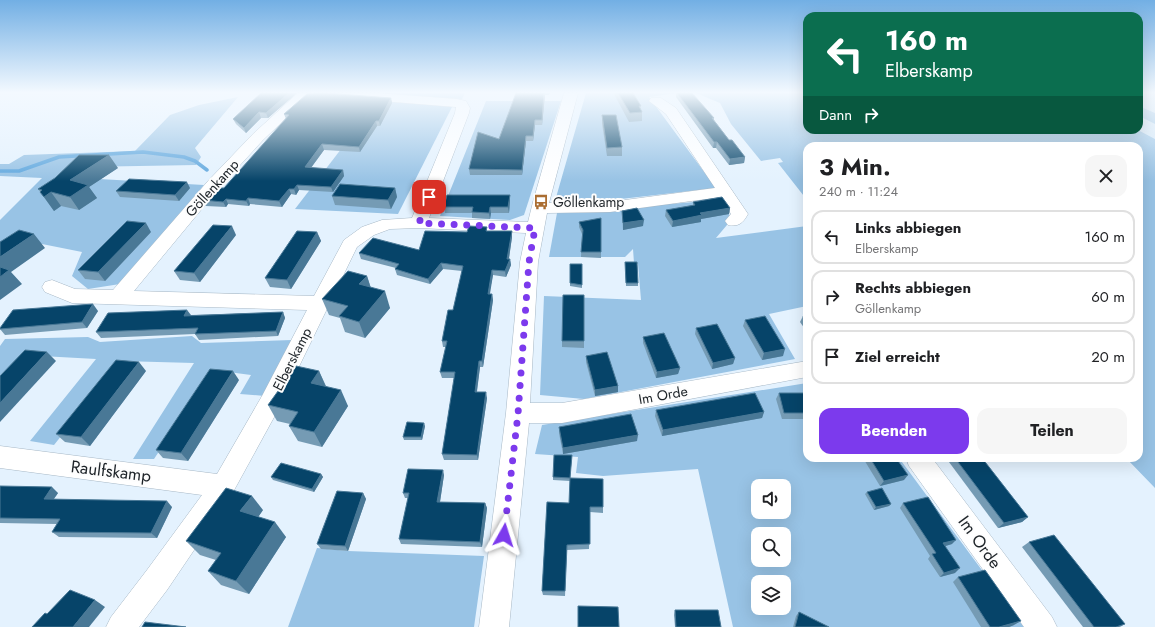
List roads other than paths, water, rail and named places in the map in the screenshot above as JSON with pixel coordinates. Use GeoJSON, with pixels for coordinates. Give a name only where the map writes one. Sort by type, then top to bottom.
{"type":"FeatureCollection","features":[{"type":"Feature","properties":{"kind":"street","name":"Göllenkamp"},"geometry":{"type":"LineString","coordinates":[[118,297],[214,184],[273,122]]}},
{"type":"Feature","properties":{"kind":"street"},"geometry":{"type":"LineString","coordinates":[[419,223],[458,122]]}},
{"type":"Feature","properties":{"kind":"street"},"geometry":{"type":"LineString","coordinates":[[494,627],[518,414],[529,262],[535,228],[563,122]]}},
{"type":"Feature","properties":{"kind":"street"},"geometry":{"type":"LineString","coordinates":[[679,122],[740,214],[734,221]]}},
{"type":"Feature","properties":{"kind":"street"},"geometry":{"type":"LineString","coordinates":[[540,208],[610,207],[725,192]]}},
{"type":"Feature","properties":{"kind":"street","name":"Elberskamp"},"geometry":{"type":"LineString","coordinates":[[121,627],[157,580],[223,486],[270,403],[350,244],[359,236],[388,224],[419,223],[535,228]]}},
{"type":"Feature","properties":{"kind":"street"},"geometry":{"type":"LineString","coordinates":[[52,287],[72,296],[320,303]]}},
{"type":"Feature","properties":{"kind":"street","name":"Im Orde"},"geometry":{"type":"LineString","coordinates":[[518,414],[562,413],[803,370]]}},
{"type":"Feature","properties":{"kind":"street","name":"Raulfskamp"},"geometry":{"type":"LineString","coordinates":[[0,457],[223,486]]}},
{"type":"Feature","properties":{"kind":"street","name":"Im Orde"},"geometry":{"type":"LineString","coordinates":[[921,462],[1042,627]]}},
{"type":"Feature","properties":{"kind":"waterway"},"geometry":{"type":"LineString","coordinates":[[0,171],[19,171],[59,157],[143,152],[184,157],[195,161],[207,170]]}},
{"type":"Feature","properties":{"kind":"place","name":"Göllenkamp"},"geometry":{"type":"Point","coordinates":[541,202]}}]}
